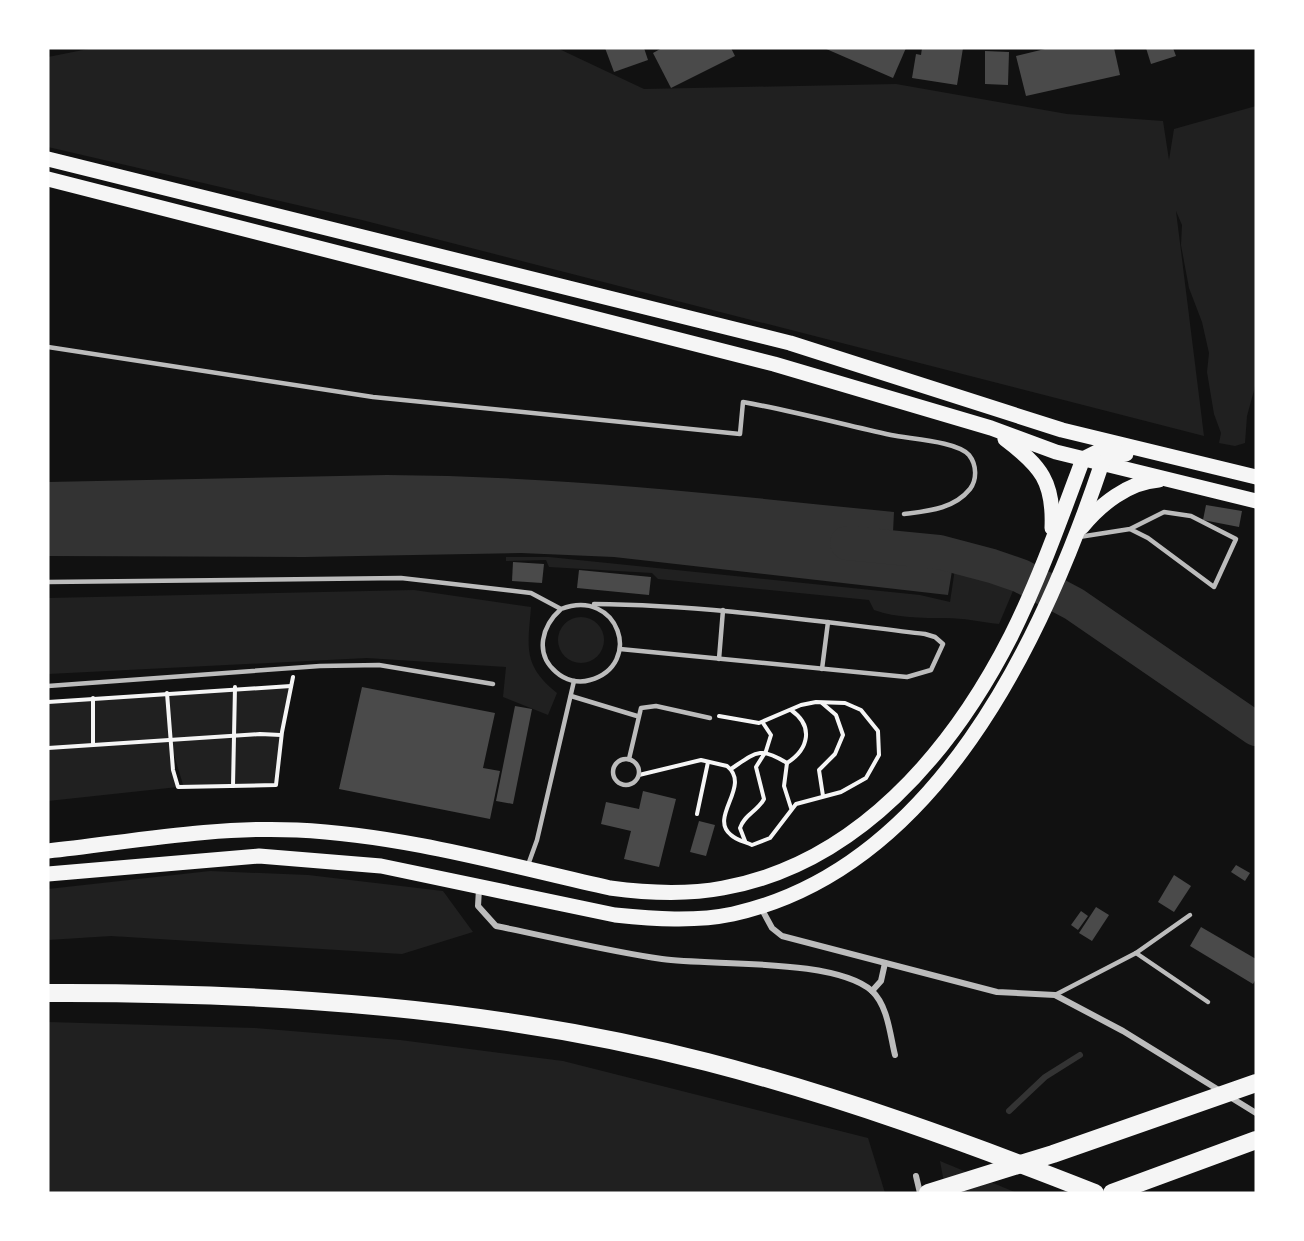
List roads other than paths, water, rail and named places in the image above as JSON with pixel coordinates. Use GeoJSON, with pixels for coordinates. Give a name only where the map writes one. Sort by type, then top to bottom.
{"type":"FeatureCollection","features":[{"type":"Feature","properties":{"kind":"highway"},"geometry":{"type":"LineString","coordinates":[[48,993],[108,993],[370,1004],[626,1044],[707,1062],[848,1102],[996,1154],[1095,1193]]}},
{"type":"Feature","properties":{"kind":"highway"},"geometry":{"type":"LineString","coordinates":[[928,1193],[1064,1150],[1256,1083]]}},
{"type":"Feature","properties":{"kind":"highway"},"geometry":{"type":"LineString","coordinates":[[1112,1193],[1256,1140]]}},
{"type":"Feature","properties":{"kind":"main road"},"geometry":{"type":"LineString","coordinates":[[48,159],[790,343],[1089,437],[1256,477]]}},
{"type":"Feature","properties":{"kind":"main road"},"geometry":{"type":"LineString","coordinates":[[48,179],[774,364],[991,428],[1042,448],[1083,459],[1101,457],[1150,459],[1170,456]]}},
{"type":"Feature","properties":{"kind":"main road"},"geometry":{"type":"LineString","coordinates":[[991,428],[1029,457],[1045,477],[1053,502],[1052,538]]}},
{"type":"Feature","properties":{"kind":"main road"},"geometry":{"type":"LineString","coordinates":[[1089,437],[1101,457],[1166,479],[1256,501]]}},
{"type":"Feature","properties":{"kind":"main road"},"geometry":{"type":"LineString","coordinates":[[48,874],[259,856],[381,866],[615,915],[649,919],[686,919],[731,914],[760,906],[813,886],[843,869],[914,811],[965,746],[999,696],[1032,635],[1074,537],[1101,457]]}},
{"type":"Feature","properties":{"kind":"main road"},"geometry":{"type":"LineString","coordinates":[[48,851],[275,830],[328,832],[401,842],[610,888],[644,892],[682,892],[723,888],[803,862],[840,842],[880,812],[907,786],[962,716],[990,674],[1012,634],[1083,459]]}},
{"type":"Feature","properties":{"kind":"main road"},"geometry":{"type":"LineString","coordinates":[[1074,537],[1091,516],[1121,494],[1150,480],[1166,479]]}},
{"type":"Feature","properties":{"kind":"main road"},"geometry":{"type":"LineString","coordinates":[[479,886],[484,860]]}},
{"type":"Feature","properties":{"kind":"main road"},"geometry":{"type":"LineString","coordinates":[[519,896],[526,870]]}},
{"type":"Feature","properties":{"kind":"street"},"geometry":{"type":"LineString","coordinates":[[479,886],[478,906],[496,926],[662,959],[813,970],[854,980],[872,991],[886,1018],[895,1055]]}},
{"type":"Feature","properties":{"kind":"street"},"geometry":{"type":"LineString","coordinates":[[760,906],[772,928],[782,936],[997,992],[1055,995],[1124,1031],[1256,1113]]}},
{"type":"Feature","properties":{"kind":"street"},"geometry":{"type":"LineString","coordinates":[[872,991],[881,981],[885,963]]}},
{"type":"Feature","properties":{"kind":"street"},"geometry":{"type":"LineString","coordinates":[[916,1176],[920,1193]]}},
{"type":"Feature","properties":{"kind":"lane"},"geometry":{"type":"LineString","coordinates":[[48,347],[373,397],[740,434],[743,402],[811,414],[892,435],[950,445],[969,454],[975,467],[975,483],[963,498],[936,510],[904,514]]}},
{"type":"Feature","properties":{"kind":"lane"},"geometry":{"type":"LineString","coordinates":[[1074,537],[1130,529],[1164,512],[1191,516],[1236,539],[1214,587],[1148,538],[1130,529]]}},
{"type":"Feature","properties":{"kind":"lane"},"geometry":{"type":"LineString","coordinates":[[48,582],[401,578],[531,593],[561,609]]}},
{"type":"Feature","properties":{"kind":"lane"},"geometry":{"type":"LineString","coordinates":[[587,604],[599,608],[616,625],[620,637],[620,649],[616,661],[603,674],[587,681],[574,681],[556,672],[544,656],[542,643],[544,630],[551,618],[561,609],[573,604],[587,604],[661,605],[723,610],[926,634],[935,637],[943,644],[931,670],[907,677],[620,649]]}},
{"type":"Feature","properties":{"kind":"lane"},"geometry":{"type":"LineString","coordinates":[[719,659],[723,610]]}},
{"type":"Feature","properties":{"kind":"lane"},"geometry":{"type":"LineString","coordinates":[[822,669],[828,622]]}},
{"type":"Feature","properties":{"kind":"lane"},"geometry":{"type":"LineString","coordinates":[[48,686],[295,668],[379,665],[493,684]]}},
{"type":"Feature","properties":{"kind":"lane"},"geometry":{"type":"LineString","coordinates":[[526,870],[537,840],[574,681]]}},
{"type":"Feature","properties":{"kind":"lane"},"geometry":{"type":"LineString","coordinates":[[571,696],[637,716]]}},
{"type":"Feature","properties":{"kind":"lane"},"geometry":{"type":"LineString","coordinates":[[629,759],[640,708],[656,706],[710,718]]}},
{"type":"Feature","properties":{"kind":"lane"},"geometry":{"type":"LineString","coordinates":[[629,759],[638,766],[639,775],[630,784],[621,783],[615,778],[613,770],[617,763],[629,759]]}},
{"type":"Feature","properties":{"kind":"lane"},"geometry":{"type":"LineString","coordinates":[[1055,995],[1136,953],[1190,915]]}},
{"type":"Feature","properties":{"kind":"lane"},"geometry":{"type":"LineString","coordinates":[[1136,953],[1208,1002]]}},
{"type":"Feature","properties":{"kind":"waterway"},"geometry":{"type":"LineString","coordinates":[[847,543],[939,552],[1021,576],[1074,604],[1256,729]]}},
{"type":"Feature","properties":{"kind":"waterway"},"geometry":{"type":"LineString","coordinates":[[1009,1111],[1045,1077],[1080,1055]]}}]}
